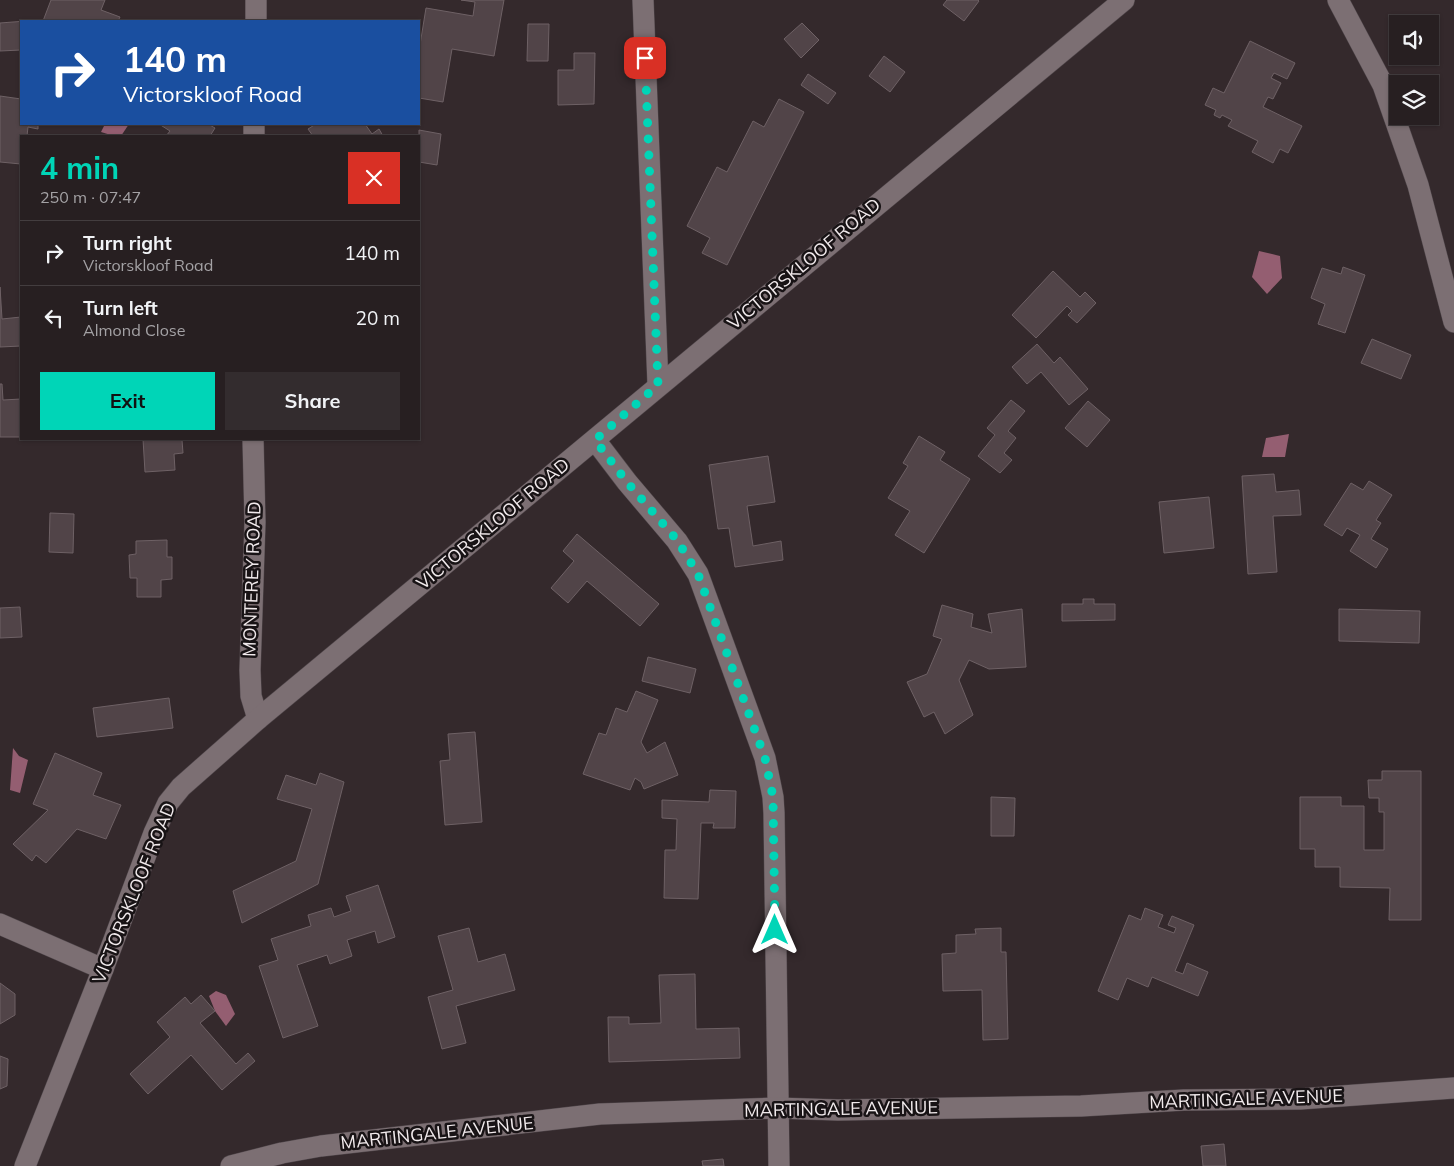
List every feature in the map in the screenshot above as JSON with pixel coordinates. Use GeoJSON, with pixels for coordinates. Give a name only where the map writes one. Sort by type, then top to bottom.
{"type":"FeatureCollection","features":[{"type":"Feature","properties":{"kind":"street"},"geometry":{"type":"LineString","coordinates":[[256,0],[256,20]]}},
{"type":"Feature","properties":{"kind":"street"},"geometry":{"type":"LineString","coordinates":[[643,0],[658,385]]}},
{"type":"Feature","properties":{"kind":"street","name":"VICTORSKLOOF ROAD"},"geometry":{"type":"LineString","coordinates":[[25,1166],[103,969],[154,833],[168,803],[181,786],[258,719],[595,440],[658,385],[1124,0]]}},
{"type":"Feature","properties":{"kind":"street"},"geometry":{"type":"LineString","coordinates":[[1338,0],[1383,85],[1418,186],[1454,322]]}},
{"type":"Feature","properties":{"kind":"street","name":"MONTEREY ROAD"},"geometry":{"type":"LineString","coordinates":[[253,440],[255,522],[250,670],[251,696],[258,719]]}},
{"type":"Feature","properties":{"kind":"street"},"geometry":{"type":"LineString","coordinates":[[595,440],[627,482],[677,540],[698,574],[765,758],[773,797],[774,813],[779,1166]]}},
{"type":"Feature","properties":{"kind":"street"},"geometry":{"type":"LineString","coordinates":[[0,924],[103,969]]}},
{"type":"Feature","properties":{"kind":"street","name":"MARTINGALE AVENUE"},"geometry":{"type":"LineString","coordinates":[[232,1166],[282,1153],[321,1146],[590,1115],[777,1108],[838,1110],[1062,1106],[1184,1100],[1300,1099],[1454,1088]]}},
{"type":"Feature","properties":{"kind":"shaded area"},"geometry":{"type":"Polygon","coordinates":[[[104,125],[128,125],[122,135],[111,135],[101,132],[104,125]]]}},
{"type":"Feature","properties":{"kind":"shaded area"},"geometry":{"type":"Polygon","coordinates":[[[1259,251],[1280,256],[1282,278],[1267,294],[1252,277],[1259,251]]]}},
{"type":"Feature","properties":{"kind":"shaded area"},"geometry":{"type":"Polygon","coordinates":[[[1289,434],[1285,457],[1262,457],[1266,438],[1289,434]]]}},
{"type":"Feature","properties":{"kind":"shaded area"},"geometry":{"type":"Polygon","coordinates":[[[13,748],[19,756],[28,760],[20,793],[10,790],[13,748]]]}},
{"type":"Feature","properties":{"kind":"shaded area"},"geometry":{"type":"Polygon","coordinates":[[[216,991],[226,995],[235,1014],[226,1026],[215,1011],[209,996],[216,991]]]}},
{"type":"Feature","properties":{"kind":"building"},"geometry":{"type":"Polygon","coordinates":[[[51,0],[105,0],[101,10],[120,17],[118,20],[43,20],[51,0]]]}},
{"type":"Feature","properties":{"kind":"building"},"geometry":{"type":"Polygon","coordinates":[[[461,0],[504,0],[494,56],[452,49],[443,102],[420,98],[420,45],[426,8],[473,16],[475,2],[461,0]]]}},
{"type":"Feature","properties":{"kind":"building"},"geometry":{"type":"Polygon","coordinates":[[[947,0],[979,1],[964,21],[943,5],[947,0]]]}},
{"type":"Feature","properties":{"kind":"building"},"geometry":{"type":"Polygon","coordinates":[[[20,21],[20,50],[0,51],[0,23],[20,21]]]}},
{"type":"Feature","properties":{"kind":"building"},"geometry":{"type":"Polygon","coordinates":[[[802,23],[819,40],[801,58],[784,39],[802,23]]]}},
{"type":"Feature","properties":{"kind":"building"},"geometry":{"type":"Polygon","coordinates":[[[528,24],[549,24],[548,61],[527,61],[528,24]]]}},
{"type":"Feature","properties":{"kind":"building"},"geometry":{"type":"Polygon","coordinates":[[[1250,41],[1295,63],[1287,79],[1274,73],[1271,78],[1281,83],[1273,99],[1268,97],[1263,107],[1302,126],[1288,153],[1280,149],[1273,163],[1252,152],[1258,141],[1228,126],[1232,120],[1222,115],[1220,118],[1214,115],[1216,110],[1205,105],[1213,88],[1224,93],[1250,41]]]}},
{"type":"Feature","properties":{"kind":"building"},"geometry":{"type":"Polygon","coordinates":[[[574,53],[595,53],[594,104],[558,105],[558,70],[574,70],[574,53]]]}},
{"type":"Feature","properties":{"kind":"building"},"geometry":{"type":"Polygon","coordinates":[[[884,56],[905,72],[890,92],[869,76],[884,56]]]}},
{"type":"Feature","properties":{"kind":"building"},"geometry":{"type":"Polygon","coordinates":[[[808,74],[836,93],[828,104],[801,85],[808,74]]]}},
{"type":"Feature","properties":{"kind":"building"},"geometry":{"type":"Polygon","coordinates":[[[0,96],[20,99],[20,125],[38,125],[38,129],[28,127],[27,135],[20,135],[20,164],[0,162],[0,96]]]}},
{"type":"Feature","properties":{"kind":"building"},"geometry":{"type":"Polygon","coordinates":[[[779,99],[804,112],[727,265],[702,253],[710,238],[687,226],[717,167],[727,172],[753,121],[764,127],[779,99]]]}},
{"type":"Feature","properties":{"kind":"building"},"geometry":{"type":"Polygon","coordinates":[[[161,125],[210,125],[215,128],[211,135],[167,135],[170,131],[161,125]]]}},
{"type":"Feature","properties":{"kind":"building"},"geometry":{"type":"Polygon","coordinates":[[[314,125],[366,125],[372,134],[379,129],[382,135],[312,135],[308,129],[314,125]]]}},
{"type":"Feature","properties":{"kind":"building"},"geometry":{"type":"Polygon","coordinates":[[[419,130],[441,134],[437,165],[420,162],[419,130]]]}},
{"type":"Feature","properties":{"kind":"building"},"geometry":{"type":"Polygon","coordinates":[[[1343,267],[1365,275],[1345,333],[1318,324],[1325,304],[1311,298],[1322,268],[1341,274],[1343,267]]]}},
{"type":"Feature","properties":{"kind":"building"},"geometry":{"type":"Polygon","coordinates":[[[1053,271],[1080,297],[1085,292],[1096,303],[1077,323],[1068,315],[1072,311],[1067,306],[1036,338],[1012,315],[1053,271]]]}},
{"type":"Feature","properties":{"kind":"building"},"geometry":{"type":"Polygon","coordinates":[[[0,287],[2,319],[20,317],[20,346],[0,347],[0,287]]]}},
{"type":"Feature","properties":{"kind":"building"},"geometry":{"type":"Polygon","coordinates":[[[1372,339],[1411,355],[1401,379],[1361,363],[1372,339]]]}},
{"type":"Feature","properties":{"kind":"building"},"geometry":{"type":"Polygon","coordinates":[[[1037,344],[1054,363],[1060,357],[1088,389],[1069,405],[1041,372],[1027,384],[1012,367],[1037,344]]]}},
{"type":"Feature","properties":{"kind":"building"},"geometry":{"type":"Polygon","coordinates":[[[0,384],[2,384],[3,400],[20,399],[20,437],[0,437],[0,384]]]}},
{"type":"Feature","properties":{"kind":"building"},"geometry":{"type":"Polygon","coordinates":[[[1011,400],[1025,411],[1008,431],[1016,438],[1004,453],[1012,460],[1000,473],[978,456],[995,435],[987,428],[1011,400]]]}},
{"type":"Feature","properties":{"kind":"building"},"geometry":{"type":"Polygon","coordinates":[[[1088,401],[1110,420],[1087,447],[1065,428],[1088,401]]]}},
{"type":"Feature","properties":{"kind":"building"},"geometry":{"type":"Polygon","coordinates":[[[919,436],[945,452],[940,460],[970,479],[924,553],[895,535],[910,511],[888,498],[908,466],[903,463],[919,436]]]}},
{"type":"Feature","properties":{"kind":"building"},"geometry":{"type":"Polygon","coordinates":[[[143,440],[182,440],[183,453],[174,454],[175,470],[145,472],[143,440]]]}},
{"type":"Feature","properties":{"kind":"building"},"geometry":{"type":"Polygon","coordinates":[[[768,456],[775,502],[747,506],[753,546],[781,541],[783,560],[735,567],[729,528],[718,529],[709,465],[768,456]]]}},
{"type":"Feature","properties":{"kind":"building"},"geometry":{"type":"Polygon","coordinates":[[[1274,474],[1276,492],[1299,490],[1301,515],[1273,516],[1277,572],[1248,574],[1242,476],[1274,474]]]}},
{"type":"Feature","properties":{"kind":"building"},"geometry":{"type":"Polygon","coordinates":[[[1369,481],[1392,495],[1376,520],[1381,523],[1371,539],[1388,549],[1376,568],[1350,551],[1360,535],[1347,528],[1342,536],[1324,525],[1351,483],[1363,490],[1369,481]]]}},
{"type":"Feature","properties":{"kind":"building"},"geometry":{"type":"Polygon","coordinates":[[[1209,497],[1214,548],[1164,553],[1159,502],[1209,497]]]}},
{"type":"Feature","properties":{"kind":"building"},"geometry":{"type":"Polygon","coordinates":[[[50,513],[74,514],[73,553],[49,552],[50,513]]]}},
{"type":"Feature","properties":{"kind":"building"},"geometry":{"type":"Polygon","coordinates":[[[577,534],[659,604],[640,626],[587,581],[568,603],[551,588],[574,561],[563,551],[577,534]]]}},
{"type":"Feature","properties":{"kind":"building"},"geometry":{"type":"Polygon","coordinates":[[[167,540],[167,557],[172,557],[172,579],[161,580],[161,597],[137,597],[137,578],[130,578],[129,555],[136,554],[136,541],[167,540]]]}},
{"type":"Feature","properties":{"kind":"building"},"geometry":{"type":"Polygon","coordinates":[[[1083,599],[1094,599],[1094,604],[1115,604],[1115,620],[1062,621],[1062,604],[1083,604],[1083,599]]]}},
{"type":"Feature","properties":{"kind":"building"},"geometry":{"type":"Polygon","coordinates":[[[942,605],[973,614],[971,627],[992,633],[988,614],[1022,609],[1026,667],[989,669],[969,660],[959,680],[973,715],[945,734],[934,712],[924,717],[907,682],[927,674],[942,639],[933,636],[942,605]]]}},
{"type":"Feature","properties":{"kind":"building"},"geometry":{"type":"Polygon","coordinates":[[[20,607],[22,637],[0,638],[0,608],[20,607]]]}},
{"type":"Feature","properties":{"kind":"building"},"geometry":{"type":"Polygon","coordinates":[[[1339,609],[1420,611],[1419,643],[1339,641],[1339,609]]]}},
{"type":"Feature","properties":{"kind":"building"},"geometry":{"type":"Polygon","coordinates":[[[648,657],[696,669],[690,693],[642,681],[648,657]]]}},
{"type":"Feature","properties":{"kind":"building"},"geometry":{"type":"Polygon","coordinates":[[[636,691],[658,700],[641,742],[647,753],[665,742],[678,775],[644,789],[641,782],[635,778],[630,790],[583,774],[599,733],[606,735],[616,708],[627,712],[636,691]]]}},
{"type":"Feature","properties":{"kind":"building"},"geometry":{"type":"Polygon","coordinates":[[[169,698],[173,728],[97,737],[93,708],[169,698]]]}},
{"type":"Feature","properties":{"kind":"building"},"geometry":{"type":"Polygon","coordinates":[[[475,732],[482,822],[445,825],[440,761],[450,760],[448,734],[475,732]]]}},
{"type":"Feature","properties":{"kind":"building"},"geometry":{"type":"Polygon","coordinates":[[[55,753],[102,773],[93,795],[121,805],[106,839],[77,829],[46,863],[36,855],[32,861],[13,844],[48,810],[33,804],[55,753]]]}},
{"type":"Feature","properties":{"kind":"building"},"geometry":{"type":"Polygon","coordinates":[[[1382,771],[1421,771],[1421,920],[1389,920],[1390,888],[1340,887],[1340,867],[1315,867],[1315,849],[1300,849],[1300,797],[1341,797],[1341,806],[1364,806],[1364,850],[1384,850],[1384,812],[1379,812],[1379,798],[1369,798],[1368,780],[1382,780],[1382,771]]]}},
{"type":"Feature","properties":{"kind":"building"},"geometry":{"type":"Polygon","coordinates":[[[320,773],[344,782],[318,884],[242,923],[233,891],[296,861],[312,809],[277,799],[286,775],[316,785],[320,773]]]}},
{"type":"Feature","properties":{"kind":"building"},"geometry":{"type":"Polygon","coordinates":[[[710,790],[736,791],[735,828],[713,828],[714,823],[701,823],[698,899],[664,898],[665,850],[676,850],[677,819],[662,818],[662,800],[709,802],[710,790]]]}},
{"type":"Feature","properties":{"kind":"building"},"geometry":{"type":"Polygon","coordinates":[[[991,797],[1015,798],[1014,836],[991,836],[991,797]]]}},
{"type":"Feature","properties":{"kind":"building"},"geometry":{"type":"Polygon","coordinates":[[[378,885],[395,937],[378,943],[375,931],[347,940],[352,956],[330,964],[327,955],[297,965],[318,1026],[283,1038],[259,966],[278,960],[271,939],[311,926],[308,915],[331,908],[334,917],[351,911],[346,896],[378,885]]]}},
{"type":"Feature","properties":{"kind":"building"},"geometry":{"type":"Polygon","coordinates":[[[1145,908],[1163,915],[1158,927],[1174,933],[1176,928],[1168,925],[1172,916],[1194,925],[1175,971],[1183,974],[1187,963],[1208,972],[1198,996],[1152,977],[1148,987],[1127,978],[1118,1000],[1098,991],[1129,915],[1141,920],[1145,908]]]}},
{"type":"Feature","properties":{"kind":"building"},"geometry":{"type":"Polygon","coordinates":[[[469,928],[478,962],[505,954],[515,990],[456,1006],[466,1043],[442,1049],[428,997],[453,990],[438,936],[469,928]]]}},
{"type":"Feature","properties":{"kind":"building"},"geometry":{"type":"Polygon","coordinates":[[[1001,928],[1001,952],[1006,952],[1008,1039],[983,1040],[982,990],[943,991],[942,954],[956,953],[956,935],[976,934],[975,929],[1001,928]]]}},
{"type":"Feature","properties":{"kind":"building"},"geometry":{"type":"Polygon","coordinates":[[[695,974],[696,1029],[739,1028],[740,1058],[609,1062],[608,1017],[629,1017],[629,1024],[661,1023],[659,975],[695,974]]]}},
{"type":"Feature","properties":{"kind":"building"},"geometry":{"type":"Polygon","coordinates":[[[0,983],[15,994],[15,1015],[0,1024],[0,983]]]}},
{"type":"Feature","properties":{"kind":"building"},"geometry":{"type":"Polygon","coordinates":[[[201,995],[215,1011],[200,1023],[236,1064],[248,1053],[255,1061],[222,1090],[191,1055],[148,1094],[130,1074],[170,1037],[157,1022],[185,997],[191,1004],[201,995]]]}},
{"type":"Feature","properties":{"kind":"building"},"geometry":{"type":"Polygon","coordinates":[[[0,1056],[8,1059],[7,1086],[0,1089],[0,1056]]]}},
{"type":"Feature","properties":{"kind":"building"},"geometry":{"type":"Polygon","coordinates":[[[1224,1144],[1226,1166],[1203,1166],[1201,1146],[1224,1144]]]}},
{"type":"Feature","properties":{"kind":"building"},"geometry":{"type":"Polygon","coordinates":[[[723,1159],[724,1166],[703,1166],[702,1161],[723,1159]]]}},
{"type":"Feature","properties":{"kind":"route"},"geometry":{"type":"LineString","coordinates":[[645,58],[658,385],[595,440],[627,482],[677,540],[690,559],[705,590],[765,758],[770,780],[774,813],[775,930]]}}]}
